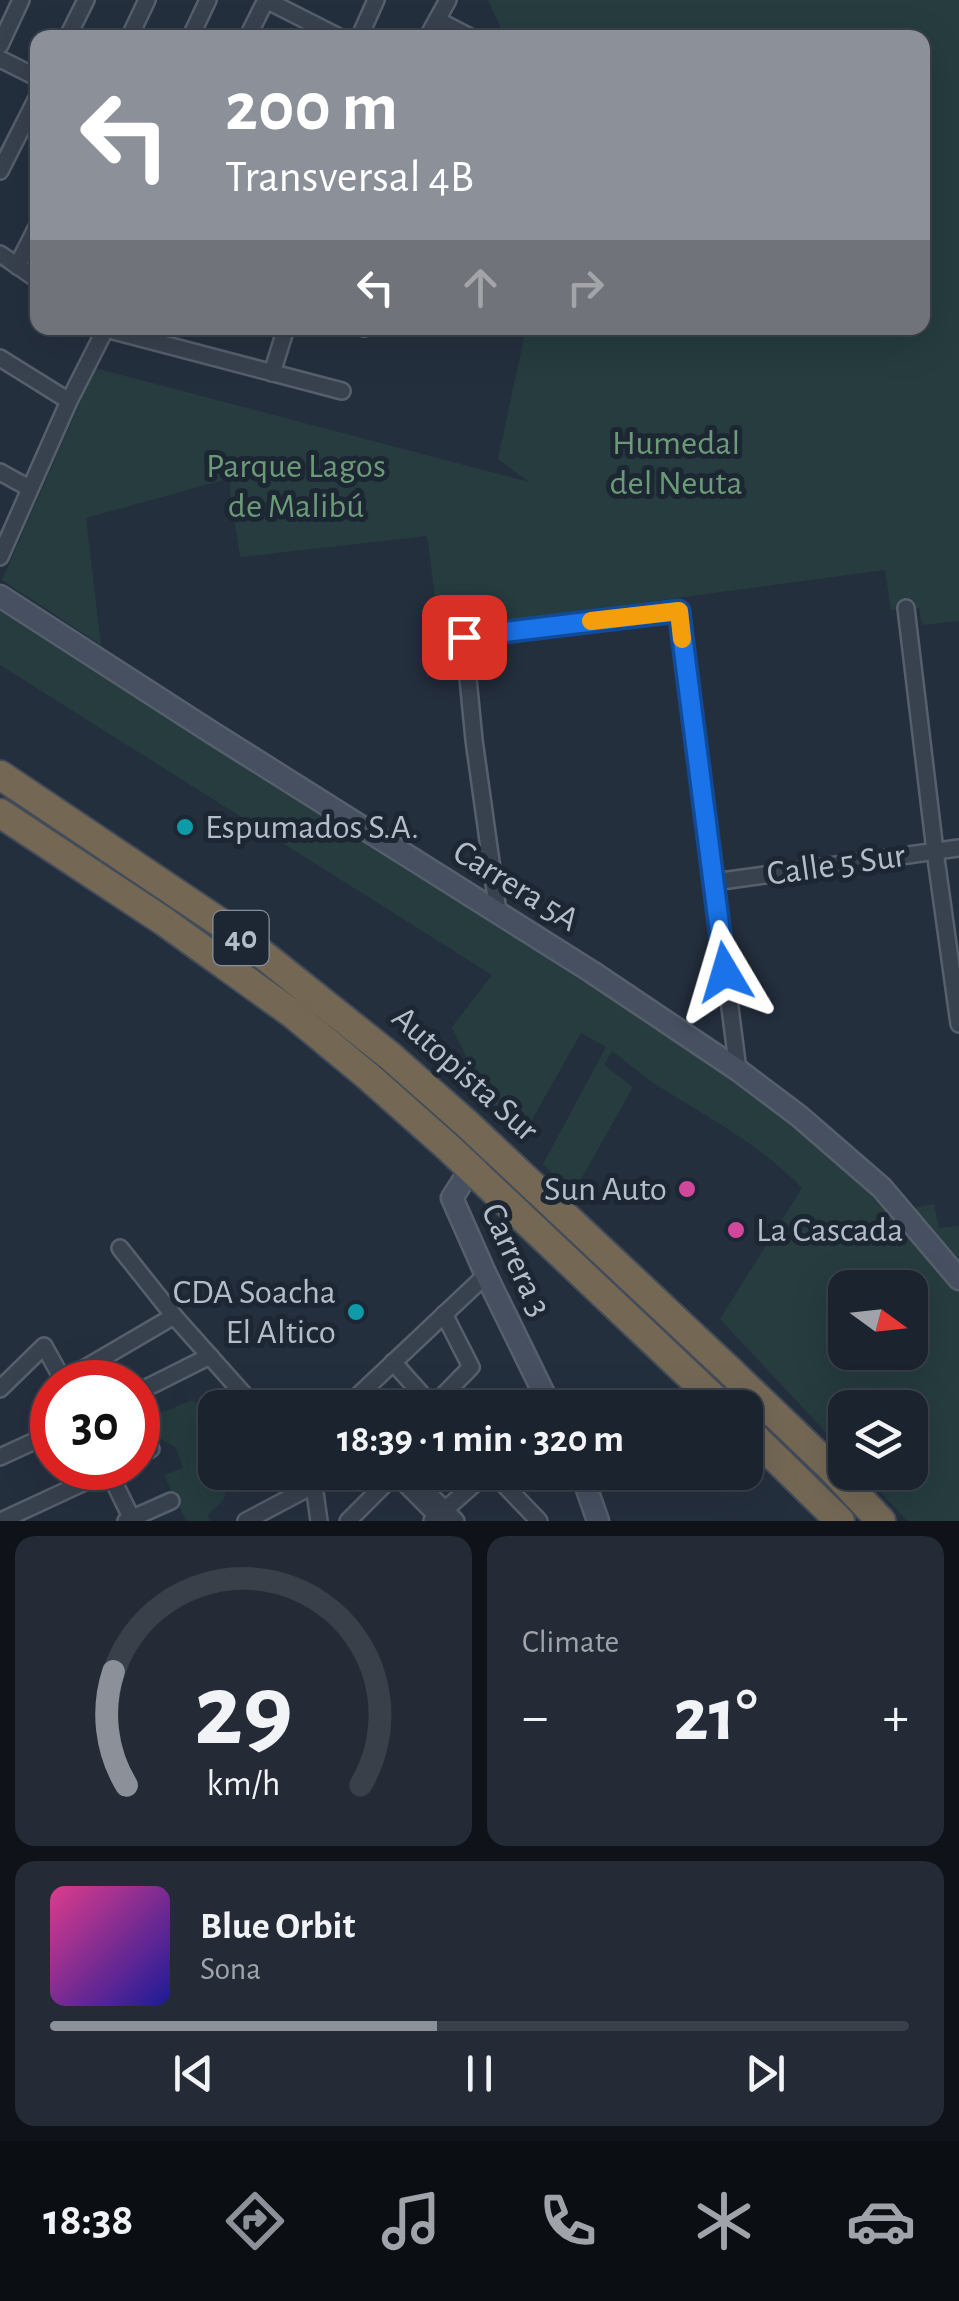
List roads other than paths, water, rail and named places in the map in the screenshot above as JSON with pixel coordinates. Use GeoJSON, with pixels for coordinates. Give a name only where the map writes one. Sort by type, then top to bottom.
{"type":"FeatureCollection","features":[{"type":"Feature","properties":{"kind":"highway","name":"Autopista Sur"},"geometry":{"type":"LineString","coordinates":[[0,775],[237,934],[390,1056],[830,1466],[882,1521]]}},
{"type":"Feature","properties":{"kind":"highway","name":"Autopista Sur"},"geometry":{"type":"LineString","coordinates":[[0,814],[166,922],[266,994],[369,1078],[705,1390]]}},
{"type":"Feature","properties":{"kind":"highway"},"geometry":{"type":"LineString","coordinates":[[763,1446],[840,1521]]}},
{"type":"Feature","properties":{"kind":"main road","name":"Carrera 5A"},"geometry":{"type":"LineString","coordinates":[[0,596],[592,972],[738,1070],[810,1125],[882,1188],[959,1279]]}},
{"type":"Feature","properties":{"kind":"main road","name":"Carrera 3"},"geometry":{"type":"LineString","coordinates":[[488,1144],[452,1198],[541,1390]]}},
{"type":"Feature","properties":{"kind":"main road"},"geometry":{"type":"LineString","coordinates":[[587,1490],[598,1521]]}},
{"type":"Feature","properties":{"kind":"street"},"geometry":{"type":"LineString","coordinates":[[0,46],[22,0]]}},
{"type":"Feature","properties":{"kind":"street"},"geometry":{"type":"LineString","coordinates":[[71,30],[86,0]]}},
{"type":"Feature","properties":{"kind":"street"},"geometry":{"type":"LineString","coordinates":[[133,30],[147,0]]}},
{"type":"Feature","properties":{"kind":"street"},"geometry":{"type":"LineString","coordinates":[[194,30],[208,0]]}},
{"type":"Feature","properties":{"kind":"street"},"geometry":{"type":"LineString","coordinates":[[251,30],[266,0],[325,30]]}},
{"type":"Feature","properties":{"kind":"street"},"geometry":{"type":"LineString","coordinates":[[363,30],[376,0]]}},
{"type":"Feature","properties":{"kind":"street"},"geometry":{"type":"LineString","coordinates":[[431,30],[448,0]]}},
{"type":"Feature","properties":{"kind":"street"},"geometry":{"type":"LineString","coordinates":[[437,20],[456,30]]}},
{"type":"Feature","properties":{"kind":"street"},"geometry":{"type":"LineString","coordinates":[[0,59],[30,74]]}},
{"type":"Feature","properties":{"kind":"street"},"geometry":{"type":"LineString","coordinates":[[0,171],[30,112]]}},
{"type":"Feature","properties":{"kind":"street"},"geometry":{"type":"LineString","coordinates":[[18,266],[30,241]]}},
{"type":"Feature","properties":{"kind":"street"},"geometry":{"type":"LineString","coordinates":[[0,254],[30,274]]}},
{"type":"Feature","properties":{"kind":"street"},"geometry":{"type":"LineString","coordinates":[[0,557],[5,535],[101,335]]}},
{"type":"Feature","properties":{"kind":"street"},"geometry":{"type":"LineString","coordinates":[[130,335],[342,390]]}},
{"type":"Feature","properties":{"kind":"street"},"geometry":{"type":"LineString","coordinates":[[272,373],[284,335]]}},
{"type":"Feature","properties":{"kind":"street"},"geometry":{"type":"LineString","coordinates":[[0,358],[68,401]]}},
{"type":"Feature","properties":{"kind":"street"},"geometry":{"type":"LineString","coordinates":[[0,472],[29,488]]}},
{"type":"Feature","properties":{"kind":"street"},"geometry":{"type":"LineString","coordinates":[[906,608],[959,1024]]}},
{"type":"Feature","properties":{"kind":"street"},"geometry":{"type":"LineString","coordinates":[[498,912],[464,637],[679,611],[738,1070]]}},
{"type":"Feature","properties":{"kind":"street","name":"Calle 5 Sur"},"geometry":{"type":"LineString","coordinates":[[714,882],[959,848]]}},
{"type":"Feature","properties":{"kind":"street"},"geometry":{"type":"LineString","coordinates":[[120,1248],[240,1390]]}},
{"type":"Feature","properties":{"kind":"street"},"geometry":{"type":"LineString","coordinates":[[364,1390],[486,1275]]}},
{"type":"Feature","properties":{"kind":"street"},"geometry":{"type":"LineString","coordinates":[[444,1314],[471,1367],[449,1390]]}},
{"type":"Feature","properties":{"kind":"street"},"geometry":{"type":"LineString","coordinates":[[101,1360],[174,1316]]}},
{"type":"Feature","properties":{"kind":"street"},"geometry":{"type":"LineString","coordinates":[[0,1389],[44,1346],[52,1360]]}},
{"type":"Feature","properties":{"kind":"street"},"geometry":{"type":"LineString","coordinates":[[160,1381],[210,1356]]}},
{"type":"Feature","properties":{"kind":"street"},"geometry":{"type":"LineString","coordinates":[[393,1362],[418,1390]]}},
{"type":"Feature","properties":{"kind":"street"},"geometry":{"type":"LineString","coordinates":[[0,1457],[30,1444]]}},
{"type":"Feature","properties":{"kind":"street"},"geometry":{"type":"LineString","coordinates":[[5,1519],[66,1490]]}},
{"type":"Feature","properties":{"kind":"street"},"geometry":{"type":"LineString","coordinates":[[118,1490],[130,1520],[171,1501]]}},
{"type":"Feature","properties":{"kind":"street"},"geometry":{"type":"LineString","coordinates":[[246,1521],[294,1490]]}},
{"type":"Feature","properties":{"kind":"street"},"geometry":{"type":"LineString","coordinates":[[313,1490],[320,1521]]}},
{"type":"Feature","properties":{"kind":"street"},"geometry":{"type":"LineString","coordinates":[[348,1521],[380,1490]]}},
{"type":"Feature","properties":{"kind":"street"},"geometry":{"type":"LineString","coordinates":[[415,1490],[443,1518],[472,1490]]}},
{"type":"Feature","properties":{"kind":"street"},"geometry":{"type":"LineString","coordinates":[[508,1490],[540,1521]]}},
{"type":"Feature","properties":{"kind":"place","name":"Espumados S.A."},"geometry":{"type":"Point","coordinates":[185,827]}},
{"type":"Feature","properties":{"kind":"place","name":"Sun Auto"},"geometry":{"type":"Point","coordinates":[687,1189]}},
{"type":"Feature","properties":{"kind":"place","name":"La Cascada"},"geometry":{"type":"Point","coordinates":[736,1230]}},
{"type":"Feature","properties":{"kind":"place","name":"CDA Soacha El Altico"},"geometry":{"type":"Point","coordinates":[356,1312]}},
{"type":"Feature","properties":{"kind":"park label","name":"Humedal del Neuta"},"geometry":{"type":"Point","coordinates":[676,463]}},
{"type":"Feature","properties":{"kind":"park label","name":"Parque Lagos de Malibú"},"geometry":{"type":"Point","coordinates":[296,486]}}]}
